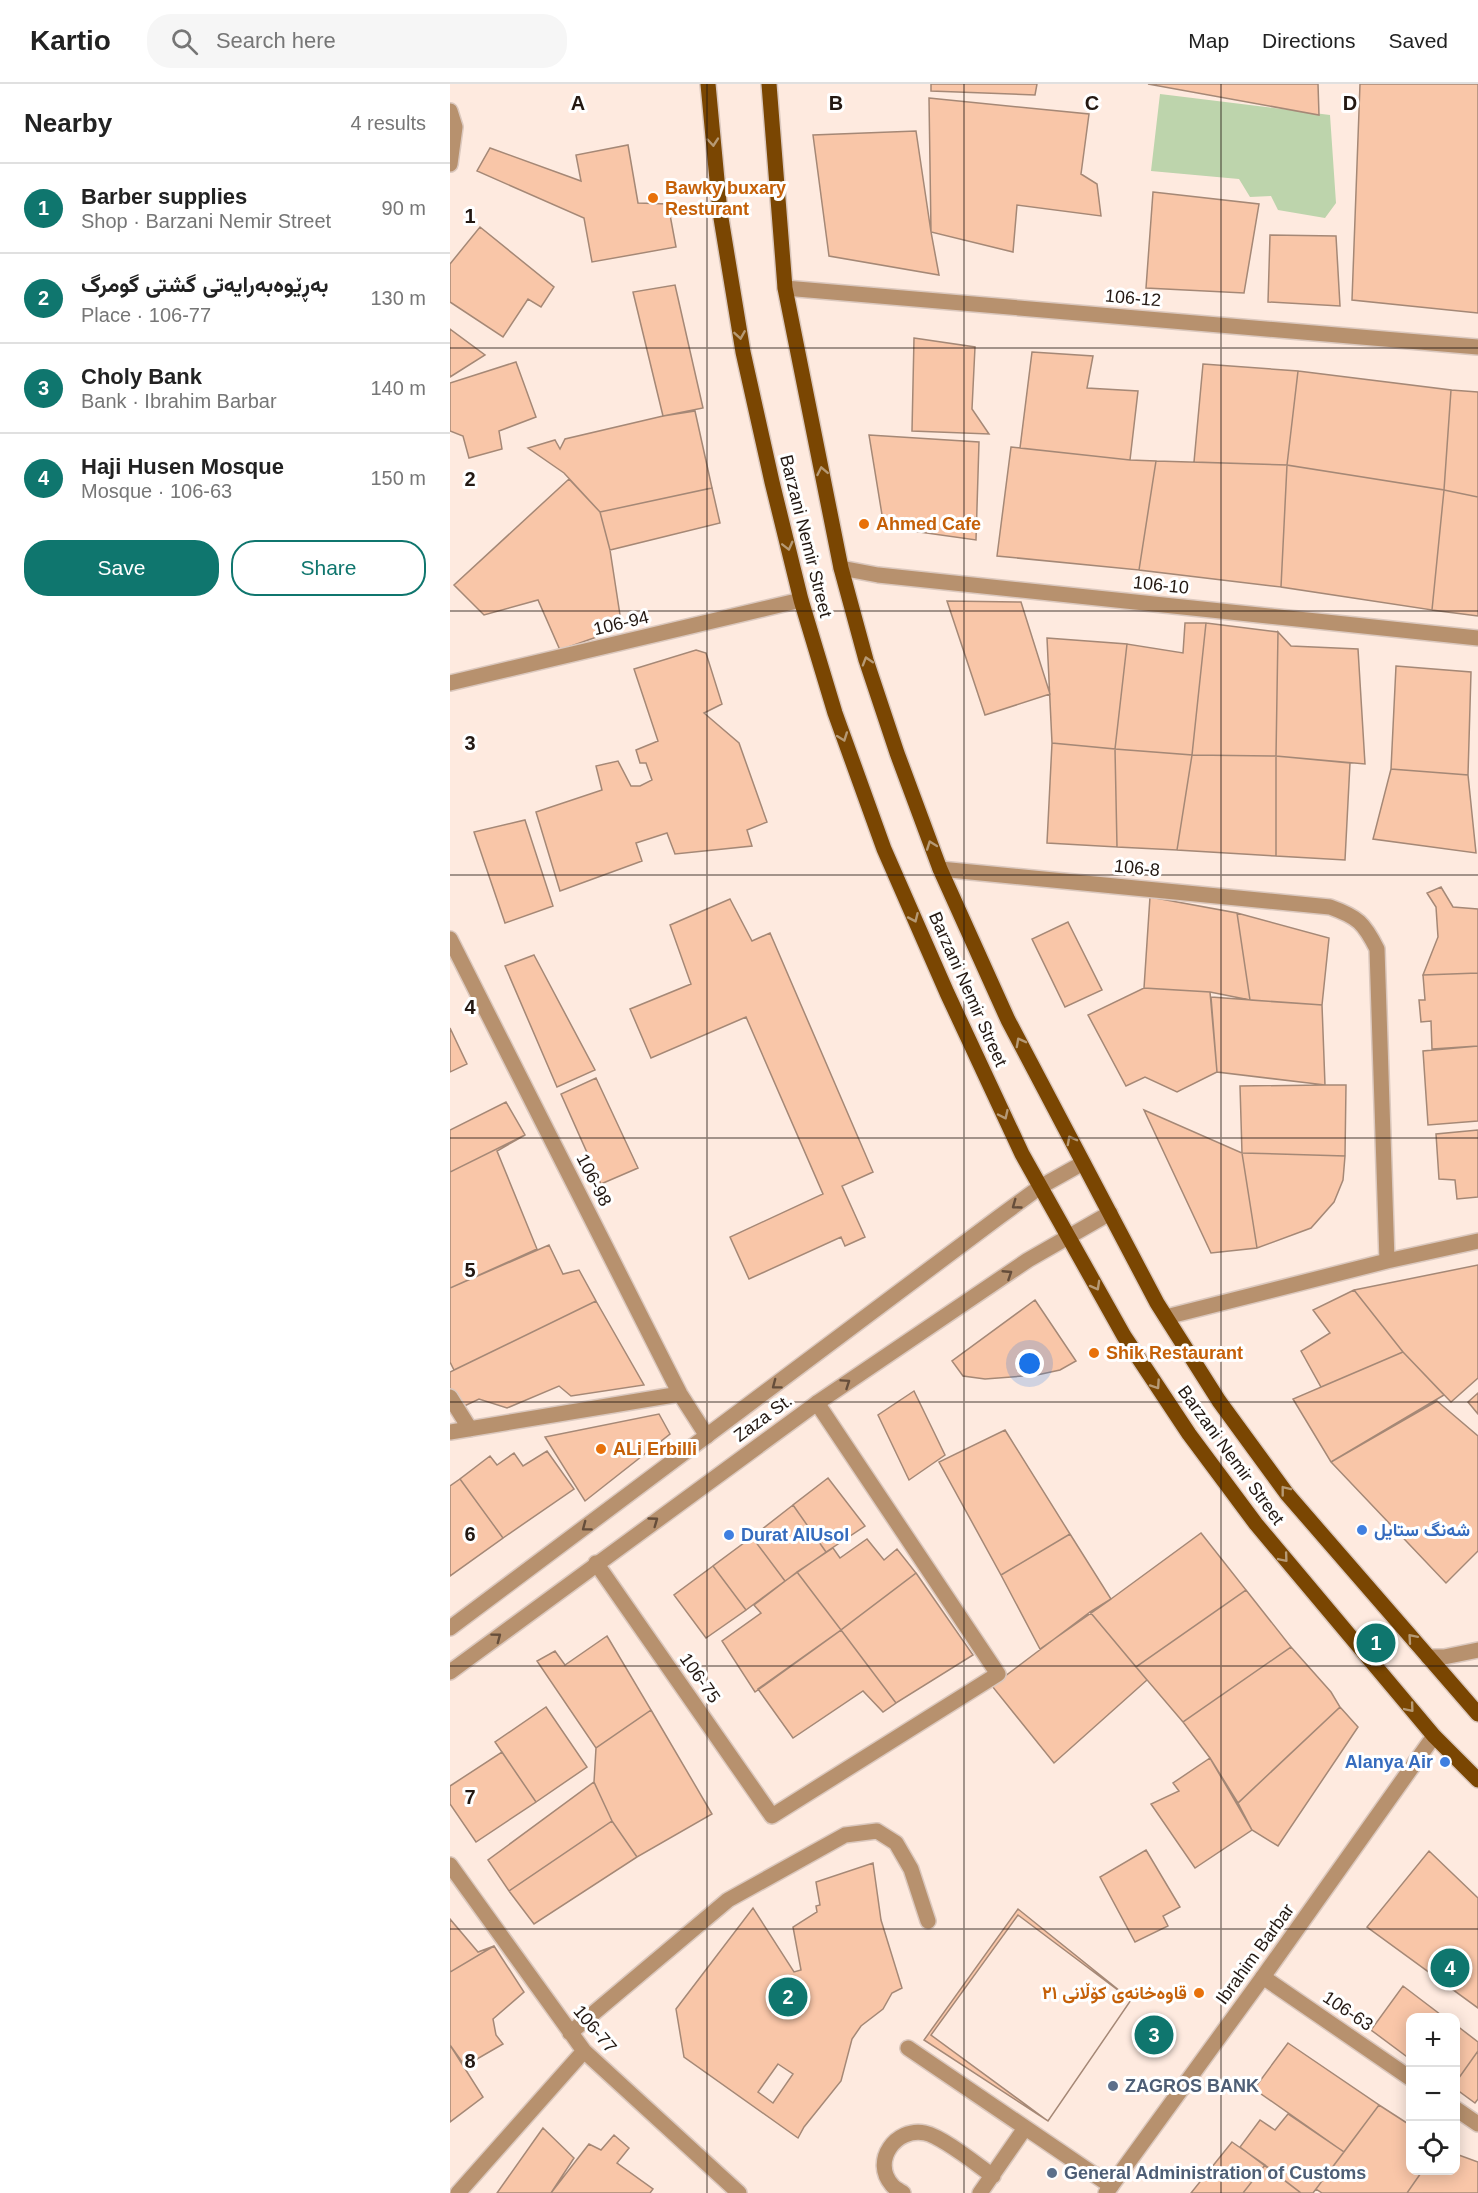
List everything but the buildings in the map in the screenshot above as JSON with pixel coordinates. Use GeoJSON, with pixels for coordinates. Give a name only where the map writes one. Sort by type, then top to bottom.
{"type":"FeatureCollection","features":[{"type":"Feature","properties":{"kind":"main road","name":"Barzani Nemir Street"},"geometry":{"type":"LineString","coordinates":[[708,84],[720,213],[743,352],[801,600],[835,713],[884,849],[952,1004],[1022,1154],[1040,1187],[1124,1336],[1189,1434],[1256,1524],[1434,1736],[1478,1780]]}},
{"type":"Feature","properties":{"kind":"main road","name":"Barzani Nemir Street"},"geometry":{"type":"LineString","coordinates":[[769,84],[785,288],[841,568],[866,660],[940,869],[1008,1020],[1166,1317],[1219,1401],[1287,1494],[1478,1714]]}},
{"type":"Feature","properties":{"kind":"street"},"geometry":{"type":"LineString","coordinates":[[450,111],[455,127],[450,164]]}},
{"type":"Feature","properties":{"kind":"street","name":"106-12"},"geometry":{"type":"LineString","coordinates":[[785,288],[1478,347]]}},
{"type":"Feature","properties":{"kind":"street","name":"106-10"},"geometry":{"type":"LineString","coordinates":[[841,568],[890,576],[1478,638]]}},
{"type":"Feature","properties":{"kind":"street","name":"106-94"},"geometry":{"type":"LineString","coordinates":[[450,683],[801,600]]}},
{"type":"Feature","properties":{"kind":"street","name":"106-8"},"geometry":{"type":"LineString","coordinates":[[940,869],[1330,907],[1353,916],[1369,932],[1377,949],[1387,1261]]}},
{"type":"Feature","properties":{"kind":"street","name":"106-98"},"geometry":{"type":"LineString","coordinates":[[450,939],[680,1394],[707,1436]]}},
{"type":"Feature","properties":{"kind":"street","name":"Zaza St."},"geometry":{"type":"LineString","coordinates":[[450,1628],[1040,1187],[1083,1163]]}},
{"type":"Feature","properties":{"kind":"street","name":"Zaza St."},"geometry":{"type":"LineString","coordinates":[[450,1672],[817,1403],[1008,1274],[1110,1213]]}},
{"type":"Feature","properties":{"kind":"street"},"geometry":{"type":"LineString","coordinates":[[1166,1317],[1387,1261],[1478,1241]]}},
{"type":"Feature","properties":{"kind":"street"},"geometry":{"type":"LineString","coordinates":[[450,1432],[680,1394]]}},
{"type":"Feature","properties":{"kind":"street"},"geometry":{"type":"LineString","coordinates":[[450,1397],[470,1429]]}},
{"type":"Feature","properties":{"kind":"street","name":"106-75"},"geometry":{"type":"LineString","coordinates":[[596,1563],[772,1816],[998,1674],[817,1403]]}},
{"type":"Feature","properties":{"kind":"street"},"geometry":{"type":"LineString","coordinates":[[1428,1657],[1451,1656],[1478,1650]]}},
{"type":"Feature","properties":{"kind":"street","name":"Ibrahim Barbar"},"geometry":{"type":"LineString","coordinates":[[1112,2191],[1434,1736]]}},
{"type":"Feature","properties":{"kind":"street"},"geometry":{"type":"LineString","coordinates":[[570,2033],[728,1900],[845,1835],[877,1831],[896,1843],[911,1869],[928,1921]]}},
{"type":"Feature","properties":{"kind":"street","name":"106-77"},"geometry":{"type":"LineString","coordinates":[[450,1865],[584,2051],[739,2193]]}},
{"type":"Feature","properties":{"kind":"street","name":"106-63"},"geometry":{"type":"LineString","coordinates":[[1263,1977],[1406,2075]]}},
{"type":"Feature","properties":{"kind":"street"},"geometry":{"type":"LineString","coordinates":[[908,2048],[1112,2191]]}},
{"type":"Feature","properties":{"kind":"street"},"geometry":{"type":"LineString","coordinates":[[458,2193],[584,2051]]}},
{"type":"Feature","properties":{"kind":"street"},"geometry":{"type":"LineString","coordinates":[[1460,2112],[1478,2124]]}},
{"type":"Feature","properties":{"kind":"street"},"geometry":{"type":"LineString","coordinates":[[980,2193],[1025,2128]]}},
{"type":"Feature","properties":{"kind":"street"},"geometry":{"type":"LineString","coordinates":[[903,2193],[892,2185],[885,2173],[884,2158],[892,2144],[906,2135],[924,2133],[942,2141],[993,2176]]}},
{"type":"Feature","properties":{"kind":"green space"},"geometry":{"type":"Polygon","coordinates":[[[1160,94],[1330,115],[1336,203],[1325,218],[1278,210],[1271,196],[1250,197],[1239,179],[1151,171],[1160,94]]]}},
{"type":"Feature","properties":{"kind":"place","name":"Bawky buxary Resturant"},"geometry":{"type":"Point","coordinates":[653,198]}},
{"type":"Feature","properties":{"kind":"place","name":"Ahmed Cafe"},"geometry":{"type":"Point","coordinates":[864,524]}},
{"type":"Feature","properties":{"kind":"place","name":"Shik Restaurant"},"geometry":{"type":"Point","coordinates":[1094,1353]}},
{"type":"Feature","properties":{"kind":"place","name":"ALi Erbilli"},"geometry":{"type":"Point","coordinates":[601,1449]}},
{"type":"Feature","properties":{"kind":"place","name":"شەنگ ستایل"},"geometry":{"type":"Point","coordinates":[1362,1530]}},
{"type":"Feature","properties":{"kind":"place","name":"Durat AlUsol"},"geometry":{"type":"Point","coordinates":[729,1535]}},
{"type":"Feature","properties":{"kind":"place","name":"Barber supplies"},"geometry":{"type":"Point","coordinates":[1376,1643]}},
{"type":"Feature","properties":{"kind":"place","name":"Alanya Air"},"geometry":{"type":"Point","coordinates":[1445,1762]}},
{"type":"Feature","properties":{"kind":"place","name":"Haji Husen Mosque"},"geometry":{"type":"Point","coordinates":[1450,1968]}},
{"type":"Feature","properties":{"kind":"place","name":"قاوەخانەی کۆڵانی ٢١"},"geometry":{"type":"Point","coordinates":[1199,1993]}},
{"type":"Feature","properties":{"kind":"place","name":"بەڕێوەبەرایەتی گشتی گومرگ"},"geometry":{"type":"Point","coordinates":[788,1997]}},
{"type":"Feature","properties":{"kind":"place","name":"Choly Bank"},"geometry":{"type":"Point","coordinates":[1154,2035]}},
{"type":"Feature","properties":{"kind":"place","name":"ZAGROS BANK"},"geometry":{"type":"Point","coordinates":[1113,2086]}},
{"type":"Feature","properties":{"kind":"place","name":"General Administration of Customs"},"geometry":{"type":"Point","coordinates":[1052,2173]}}]}
